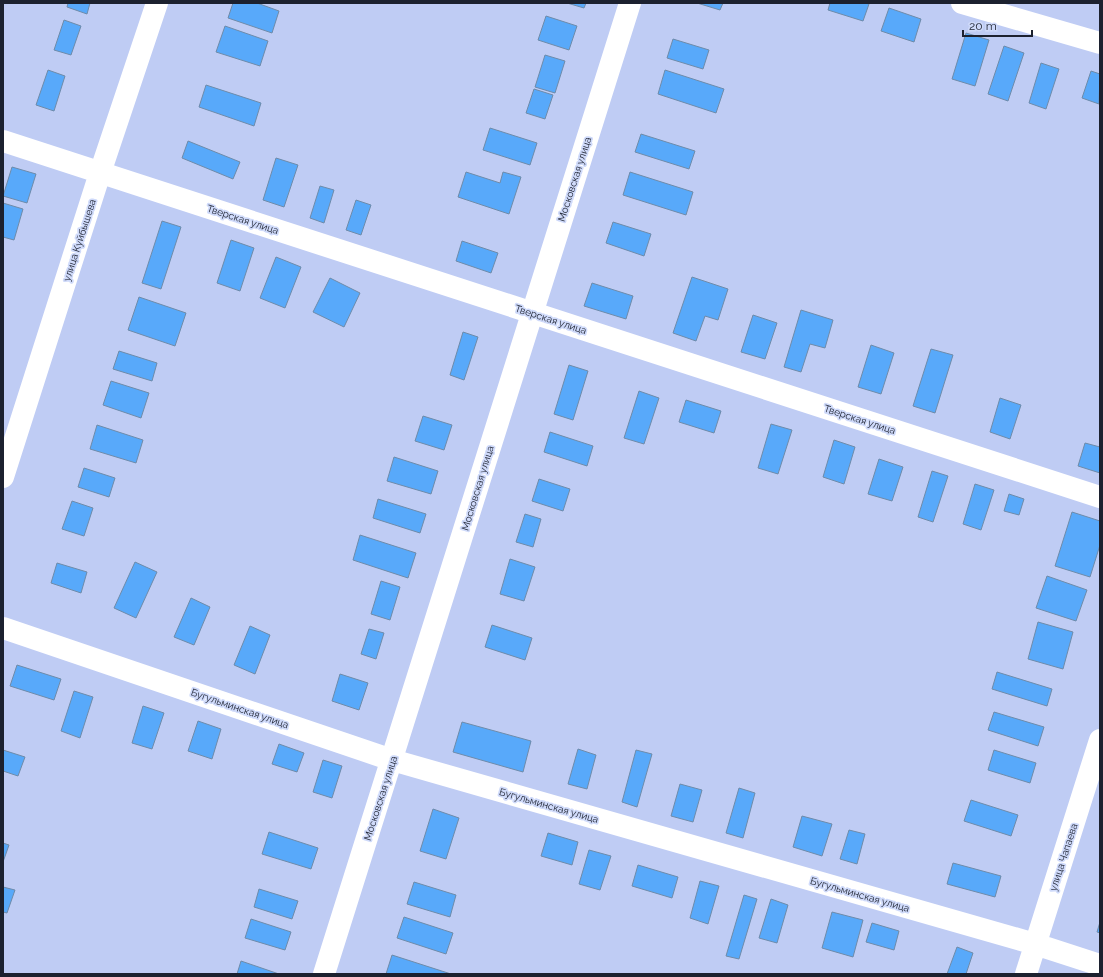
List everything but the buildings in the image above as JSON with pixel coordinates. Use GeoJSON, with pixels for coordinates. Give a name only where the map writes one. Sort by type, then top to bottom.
{"type":"FeatureCollection","features":[{"type":"Feature","properties":{"kind":"street","name":"улица Куйбышева"},"geometry":{"type":"LineString","coordinates":[[3,477],[100,173],[157,3]]}},
{"type":"Feature","properties":{"kind":"street","name":"Московская улица"},"geometry":{"type":"LineString","coordinates":[[324,974],[630,3]]}},
{"type":"Feature","properties":{"kind":"street"},"geometry":{"type":"LineString","coordinates":[[962,3],[1100,43]]}},
{"type":"Feature","properties":{"kind":"street","name":"Тверская улица"},"geometry":{"type":"LineString","coordinates":[[3,141],[1100,497]]}},
{"type":"Feature","properties":{"kind":"street","name":"Бугульминская улица"},"geometry":{"type":"LineString","coordinates":[[3,628],[392,760],[1035,944],[1100,964]]}},
{"type":"Feature","properties":{"kind":"street","name":"улица Чапаева"},"geometry":{"type":"LineString","coordinates":[[1026,974],[1100,740]]}}]}
